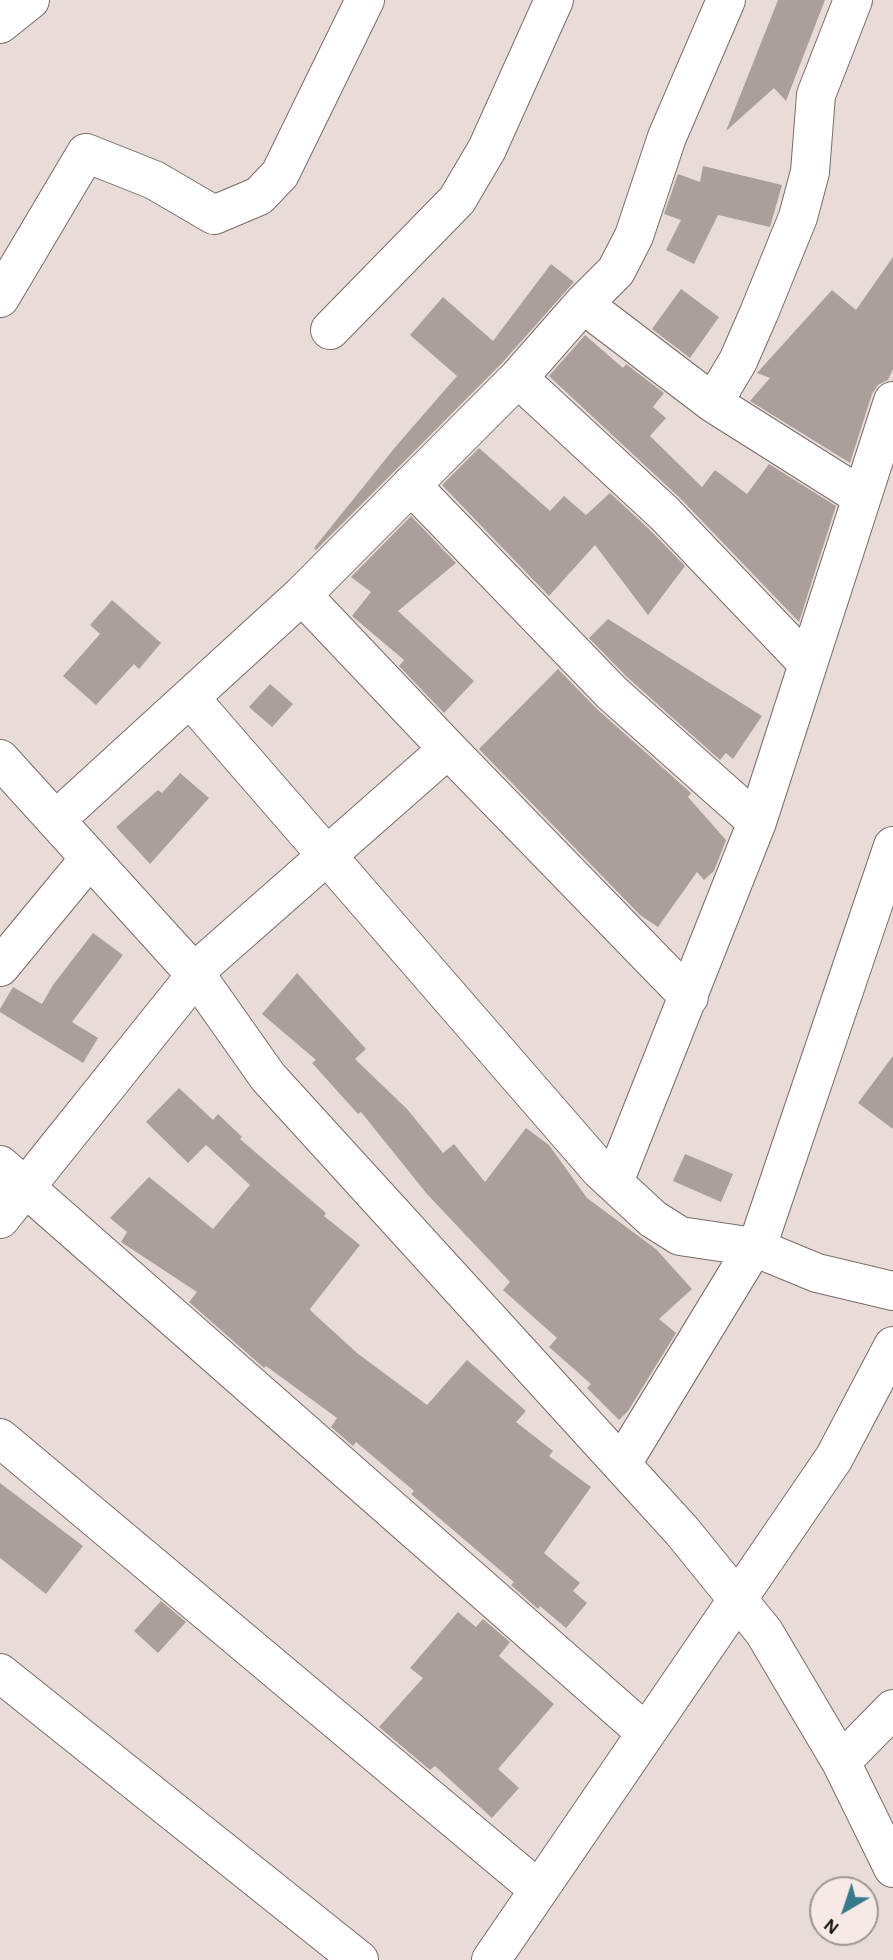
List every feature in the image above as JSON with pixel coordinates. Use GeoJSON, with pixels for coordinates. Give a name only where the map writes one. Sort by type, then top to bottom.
{"type":"FeatureCollection","features":[{"type":"Feature","properties":{"kind":"street"},"geometry":{"type":"LineString","coordinates":[[0,24],[30,0]]}},
{"type":"Feature","properties":{"kind":"street"},"geometry":{"type":"LineString","coordinates":[[0,298],[86,153],[154,180],[214,215],[259,197],[280,174],[365,0]]}},
{"type":"Feature","properties":{"kind":"street"},"geometry":{"type":"LineString","coordinates":[[330,330],[457,200],[487,149],[554,0]]}},
{"type":"Feature","properties":{"kind":"street"},"geometry":{"type":"LineString","coordinates":[[71,807],[302,595],[518,378],[616,271],[634,236],[667,137],[726,0]]}},
{"type":"Feature","properties":{"kind":"street"},"geometry":{"type":"LineString","coordinates":[[713,403],[738,361],[797,217],[810,172],[816,95],[853,0]]}},
{"type":"Feature","properties":{"kind":"street"},"geometry":{"type":"LineString","coordinates":[[583,304],[713,403],[862,497]]}},
{"type":"Feature","properties":{"kind":"street"},"geometry":{"type":"LineString","coordinates":[[518,378],[665,514],[808,664]]}},
{"type":"Feature","properties":{"kind":"street"},"geometry":{"type":"LineString","coordinates":[[614,1182],[757,822],[893,401]]}},
{"type":"Feature","properties":{"kind":"street"},"geometry":{"type":"LineString","coordinates":[[411,485],[612,693],[757,822]]}},
{"type":"Feature","properties":{"kind":"street"},"geometry":{"type":"LineString","coordinates":[[302,595],[688,997]]}},
{"type":"Feature","properties":{"kind":"street"},"geometry":{"type":"LineString","coordinates":[[190,698],[600,1170],[653,1219],[680,1236],[754,1247],[817,1273],[893,1291]]}},
{"type":"Feature","properties":{"kind":"street"},"geometry":{"type":"LineString","coordinates":[[0,1219],[13,1176],[207,961],[448,749]]}},
{"type":"Feature","properties":{"kind":"street"},"geometry":{"type":"LineString","coordinates":[[0,759],[197,975],[268,1077],[682,1531],[764,1632],[841,1762],[893,1868]]}},
{"type":"Feature","properties":{"kind":"street"},"geometry":{"type":"LineString","coordinates":[[629,1452],[761,1235],[893,846]]}},
{"type":"Feature","properties":{"kind":"street"},"geometry":{"type":"LineString","coordinates":[[0,967],[90,858]]}},
{"type":"Feature","properties":{"kind":"street"},"geometry":{"type":"LineString","coordinates":[[13,1176],[646,1733]]}},
{"type":"Feature","properties":{"kind":"street"},"geometry":{"type":"LineString","coordinates":[[491,1960],[834,1458],[893,1346]]}},
{"type":"Feature","properties":{"kind":"street"},"geometry":{"type":"LineString","coordinates":[[0,1438],[539,1890]]}},
{"type":"Feature","properties":{"kind":"street"},"geometry":{"type":"LineString","coordinates":[[0,1673],[359,1960]]}},
{"type":"Feature","properties":{"kind":"street"},"geometry":{"type":"LineString","coordinates":[[841,1762],[893,1709]]}},
{"type":"Feature","properties":{"kind":"building"},"geometry":{"type":"Polygon","coordinates":[[[778,0],[825,0],[786,101],[774,88],[726,131],[778,0]]]}},
{"type":"Feature","properties":{"kind":"building"},"geometry":{"type":"Polygon","coordinates":[[[703,166],[782,185],[770,227],[718,215],[694,264],[666,250],[681,220],[664,214],[678,174],[700,182],[703,166]]]}},
{"type":"Feature","properties":{"kind":"building"},"geometry":{"type":"Polygon","coordinates":[[[893,257],[893,369],[888,380],[878,385],[872,394],[850,463],[750,401],[770,378],[757,373],[832,290],[856,310],[893,257]]]}},
{"type":"Feature","properties":{"kind":"building"},"geometry":{"type":"Polygon","coordinates":[[[551,264],[574,282],[502,363],[316,550],[314,548],[397,445],[457,376],[410,335],[443,297],[493,341],[551,264]]]}},
{"type":"Feature","properties":{"kind":"building"},"geometry":{"type":"Polygon","coordinates":[[[681,289],[719,317],[690,358],[652,329],[681,289]]]}},
{"type":"Feature","properties":{"kind":"building"},"geometry":{"type":"Polygon","coordinates":[[[585,335],[623,368],[626,364],[664,393],[653,407],[666,418],[650,436],[702,487],[715,470],[747,494],[769,464],[836,506],[799,622],[681,499],[549,376],[585,335]]]}},
{"type":"Feature","properties":{"kind":"building"},"geometry":{"type":"Polygon","coordinates":[[[479,448],[550,511],[564,496],[586,515],[610,493],[650,530],[685,566],[648,615],[595,545],[549,596],[442,485],[479,448]]]}},
{"type":"Feature","properties":{"kind":"building"},"geometry":{"type":"Polygon","coordinates":[[[411,516],[456,563],[398,611],[474,681],[444,713],[399,666],[404,660],[352,616],[371,592],[351,577],[411,516]]]}},
{"type":"Feature","properties":{"kind":"building"},"geometry":{"type":"Polygon","coordinates":[[[112,600],[161,643],[139,669],[134,664],[96,705],[63,676],[100,634],[90,625],[112,600]]]}},
{"type":"Feature","properties":{"kind":"building"},"geometry":{"type":"Polygon","coordinates":[[[608,619],[762,716],[733,759],[726,753],[720,760],[627,677],[589,638],[608,619]]]}},
{"type":"Feature","properties":{"kind":"building"},"geometry":{"type":"Polygon","coordinates":[[[558,669],[597,709],[691,793],[688,797],[726,840],[714,871],[704,880],[697,872],[658,927],[640,915],[479,749],[558,669]]]}},
{"type":"Feature","properties":{"kind":"building"},"geometry":{"type":"Polygon","coordinates":[[[270,684],[293,704],[272,727],[249,707],[270,684]]]}},
{"type":"Feature","properties":{"kind":"building"},"geometry":{"type":"Polygon","coordinates":[[[180,773],[209,798],[150,864],[116,827],[158,790],[162,793],[180,773]]]}},
{"type":"Feature","properties":{"kind":"building"},"geometry":{"type":"Polygon","coordinates":[[[93,933],[123,955],[72,1022],[98,1038],[83,1063],[0,1012],[0,1009],[13,987],[42,1004],[53,985],[93,933]]]}},
{"type":"Feature","properties":{"kind":"building"},"geometry":{"type":"Polygon","coordinates":[[[297,973],[366,1049],[355,1059],[407,1109],[443,1153],[454,1144],[485,1182],[526,1128],[549,1145],[587,1198],[656,1249],[692,1289],[659,1319],[676,1333],[628,1411],[619,1420],[587,1388],[591,1384],[549,1347],[557,1338],[503,1290],[510,1282],[427,1194],[361,1112],[358,1114],[312,1063],[316,1060],[262,1014],[297,973]]]}},
{"type":"Feature","properties":{"kind":"building"},"geometry":{"type":"Polygon","coordinates":[[[893,1056],[893,1129],[858,1103],[893,1056]]]}},
{"type":"Feature","properties":{"kind":"building"},"geometry":{"type":"Polygon","coordinates":[[[179,1088],[213,1120],[218,1114],[242,1137],[240,1139],[360,1245],[311,1311],[357,1353],[427,1405],[467,1360],[526,1411],[516,1422],[553,1451],[549,1456],[591,1487],[544,1553],[580,1583],[573,1591],[587,1603],[566,1628],[540,1606],[538,1609],[511,1585],[514,1582],[411,1494],[414,1491],[356,1442],[353,1446],[331,1427],[337,1418],[266,1366],[264,1368],[189,1302],[197,1292],[121,1242],[127,1232],[110,1218],[149,1177],[213,1229],[250,1185],[206,1145],[188,1163],[146,1122],[179,1088]]]}},
{"type":"Feature","properties":{"kind":"building"},"geometry":{"type":"Polygon","coordinates":[[[685,1154],[733,1174],[721,1202],[673,1181],[685,1154]]]}},
{"type":"Feature","properties":{"kind":"building"},"geometry":{"type":"Polygon","coordinates":[[[0,1483],[83,1546],[46,1594],[0,1558],[0,1483]]]}},
{"type":"Feature","properties":{"kind":"building"},"geometry":{"type":"Polygon","coordinates":[[[161,1601],[186,1622],[158,1653],[134,1631],[161,1601]]]}},
{"type":"Feature","properties":{"kind":"building"},"geometry":{"type":"Polygon","coordinates":[[[458,1612],[476,1627],[483,1619],[510,1642],[499,1656],[554,1704],[498,1769],[519,1788],[492,1818],[435,1766],[430,1770],[379,1727],[423,1678],[410,1668],[458,1612]]]}}]}
